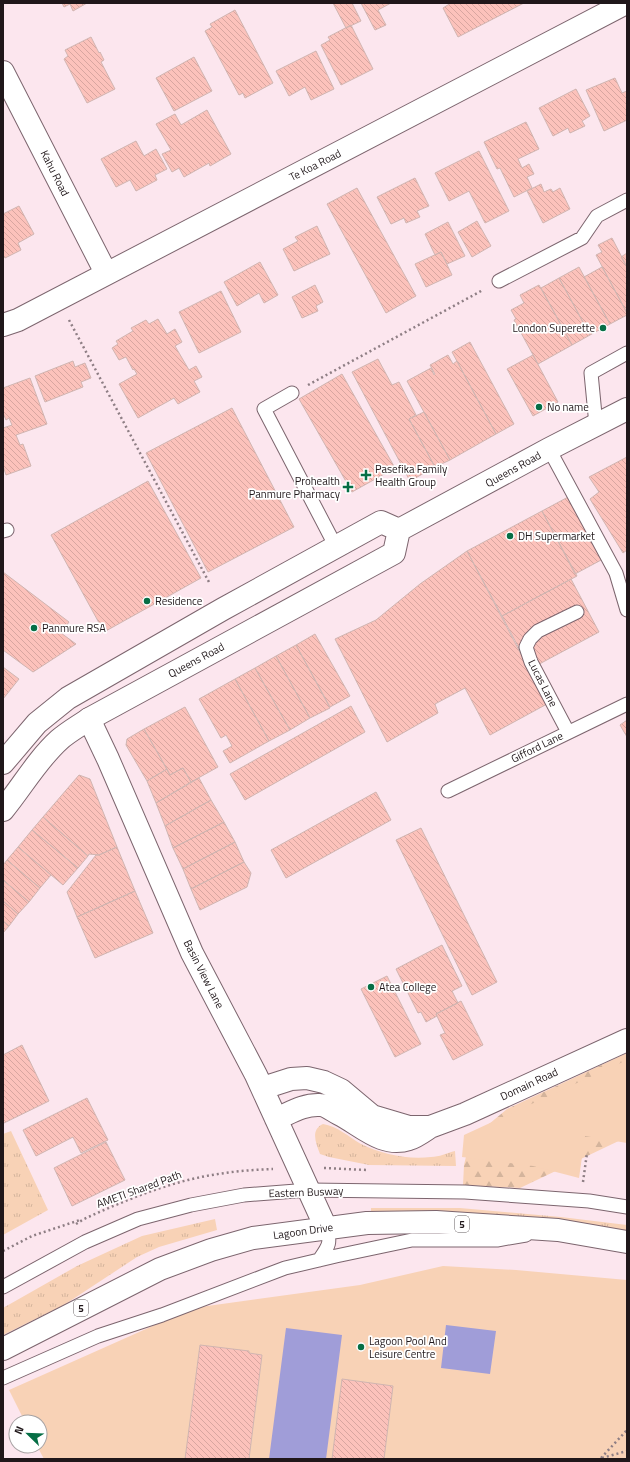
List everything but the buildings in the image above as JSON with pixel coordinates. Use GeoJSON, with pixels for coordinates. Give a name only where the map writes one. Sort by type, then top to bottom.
{"type":"FeatureCollection","features":[{"type":"Feature","properties":{"kind":"street","name":"Te Koa Road"},"geometry":{"type":"LineString","coordinates":[[3,325],[18,320],[626,3]]}},
{"type":"Feature","properties":{"kind":"street","name":"Kahu Road"},"geometry":{"type":"LineString","coordinates":[[3,72],[106,273]]}},
{"type":"Feature","properties":{"kind":"street","name":"Queens Road"},"geometry":{"type":"LineString","coordinates":[[3,810],[43,756],[59,740],[89,719],[394,553],[399,530],[549,449],[627,409]]}},
{"type":"Feature","properties":{"kind":"street"},"geometry":{"type":"LineString","coordinates":[[3,763],[37,724],[68,698],[223,609],[381,522],[399,530]]}},
{"type":"Feature","properties":{"kind":"street","name":"Basin View Lane"},"geometry":{"type":"LineString","coordinates":[[89,719],[108,759],[192,953],[263,1088],[297,1168],[309,1190],[326,1228]]}},
{"type":"Feature","properties":{"kind":"street","name":"Domain Road"},"geometry":{"type":"LineString","coordinates":[[276,1119],[297,1109],[311,1105],[322,1105],[345,1117],[369,1133],[393,1142],[410,1139],[430,1127],[464,1114],[627,1040]]}},
{"type":"Feature","properties":{"kind":"street","name":"Domain Road"},"geometry":{"type":"LineString","coordinates":[[263,1088],[291,1079],[307,1078],[324,1082],[341,1090],[372,1116],[409,1127],[430,1127]]}},
{"type":"Feature","properties":{"kind":"street","name":"Lagoon Drive"},"geometry":{"type":"LineString","coordinates":[[3,1349],[160,1269],[211,1250],[254,1238],[367,1223],[436,1222],[558,1230],[627,1242]]}},
{"type":"Feature","properties":{"kind":"lane"},"geometry":{"type":"LineString","coordinates":[[499,281],[582,238],[597,216],[627,200]]}},
{"type":"Feature","properties":{"kind":"lane"},"geometry":{"type":"LineString","coordinates":[[596,425],[591,373],[627,353]]}},
{"type":"Feature","properties":{"kind":"lane"},"geometry":{"type":"LineString","coordinates":[[292,393],[264,409],[336,547]]}},
{"type":"Feature","properties":{"kind":"lane"},"geometry":{"type":"LineString","coordinates":[[549,449],[616,573],[627,610]]}},
{"type":"Feature","properties":{"kind":"lane","name":"Lucas Lane"},"geometry":{"type":"LineString","coordinates":[[568,732],[531,662],[526,647],[530,639],[538,631],[577,612]]}},
{"type":"Feature","properties":{"kind":"lane","name":"Gifford Lane"},"geometry":{"type":"LineString","coordinates":[[448,791],[627,704]]}},
{"type":"Feature","properties":{"kind":"lane","name":"Eastern Busway"},"geometry":{"type":"LineString","coordinates":[[3,1287],[85,1242],[138,1219],[191,1205],[244,1195],[309,1190],[465,1192],[589,1201],[627,1207]]}},
{"type":"Feature","properties":{"kind":"lane"},"geometry":{"type":"LineString","coordinates":[[318,1260],[327,1246],[330,1237],[326,1228]]}},
{"type":"Feature","properties":{"kind":"lane"},"geometry":{"type":"LineString","coordinates":[[3,1378],[98,1336],[162,1315],[285,1268],[412,1240],[497,1240],[558,1230]]}},
{"type":"Feature","properties":{"kind":"path"},"geometry":{"type":"LineString","coordinates":[[292,393],[499,281]]}},
{"type":"Feature","properties":{"kind":"path"},"geometry":{"type":"LineString","coordinates":[[67,318],[210,584]]}},
{"type":"Feature","properties":{"kind":"path"},"geometry":{"type":"LineString","coordinates":[[583,1182],[587,1153]]}},
{"type":"Feature","properties":{"kind":"path","name":"AMETI Shared Path"},"geometry":{"type":"LineString","coordinates":[[3,1251],[32,1236],[84,1219],[139,1196],[187,1180],[220,1174],[272,1169]]}},
{"type":"Feature","properties":{"kind":"path"},"geometry":{"type":"LineString","coordinates":[[600,1459],[627,1430]]}},
{"type":"Feature","properties":{"kind":"path"},"geometry":{"type":"LineString","coordinates":[[600,1459],[608,1455],[627,1451]]}},
{"type":"Feature","properties":{"kind":"path"},"geometry":{"type":"LineString","coordinates":[[608,1455],[609,1459]]}},
{"type":"Feature","properties":{"kind":"green space"},"geometry":{"type":"Polygon","coordinates":[[[627,1053],[627,1137],[520,1188],[463,1185],[464,1165],[470,1140],[507,1109],[627,1053]]]}},
{"type":"Feature","properties":{"kind":"green space"},"geometry":{"type":"Polygon","coordinates":[[[627,1060],[627,1143],[585,1136],[579,1178],[533,1166],[462,1157],[464,1135],[627,1060]]]}},
{"type":"Feature","properties":{"kind":"green space"},"geometry":{"type":"Polygon","coordinates":[[[323,1124],[338,1129],[369,1148],[404,1157],[422,1158],[455,1151],[456,1166],[369,1165],[329,1157],[320,1154],[315,1137],[316,1130],[323,1124]]]}},
{"type":"Feature","properties":{"kind":"green space"},"geometry":{"type":"Polygon","coordinates":[[[11,1131],[48,1210],[3,1235],[3,1134],[11,1131]]]}},
{"type":"Feature","properties":{"kind":"green space"},"geometry":{"type":"Polygon","coordinates":[[[371,1208],[460,1208],[561,1217],[627,1225],[627,1232],[371,1214],[371,1208]]]}},
{"type":"Feature","properties":{"kind":"green space"},"geometry":{"type":"Polygon","coordinates":[[[215,1219],[217,1230],[159,1247],[137,1257],[64,1305],[3,1335],[3,1308],[77,1266],[142,1236],[215,1219]]]}},
{"type":"Feature","properties":{"kind":"green space","name":"Lagoon Pool And Leisure Centre"},"geometry":{"type":"Polygon","coordinates":[[[443,1266],[516,1270],[627,1280],[627,1459],[44,1459],[41,1454],[48,1454],[48,1414],[21,1414],[9,1390],[193,1308],[360,1285],[443,1266]]]}},
{"type":"Feature","properties":{"kind":"shaded area"},"geometry":{"type":"Polygon","coordinates":[[[446,1325],[496,1331],[490,1374],[441,1368],[446,1325]]]}},
{"type":"Feature","properties":{"kind":"shaded area"},"geometry":{"type":"Polygon","coordinates":[[[286,1328],[342,1335],[326,1459],[269,1459],[286,1328]]]}},
{"type":"Feature","properties":{"kind":"place","name":"London Superette"},"geometry":{"type":"Point","coordinates":[603,328]}},
{"type":"Feature","properties":{"kind":"place","name":"No name"},"geometry":{"type":"Point","coordinates":[539,407]}},
{"type":"Feature","properties":{"kind":"place","name":"Pasefika Family Health Group"},"geometry":{"type":"Point","coordinates":[366,475]}},
{"type":"Feature","properties":{"kind":"place","name":"Prohealth Panmure Pharmacy"},"geometry":{"type":"Point","coordinates":[348,487]}},
{"type":"Feature","properties":{"kind":"place","name":"DH Supermarket"},"geometry":{"type":"Point","coordinates":[510,536]}},
{"type":"Feature","properties":{"kind":"place","name":"Residence"},"geometry":{"type":"Point","coordinates":[147,601]}},
{"type":"Feature","properties":{"kind":"place","name":"Panmure RSA"},"geometry":{"type":"Point","coordinates":[34,628]}},
{"type":"Feature","properties":{"kind":"place","name":"Atea College"},"geometry":{"type":"Point","coordinates":[371,987]}},
{"type":"Feature","properties":{"kind":"place","name":"Lagoon Pool And Leisure Centre"},"geometry":{"type":"Point","coordinates":[361,1347]}}]}
